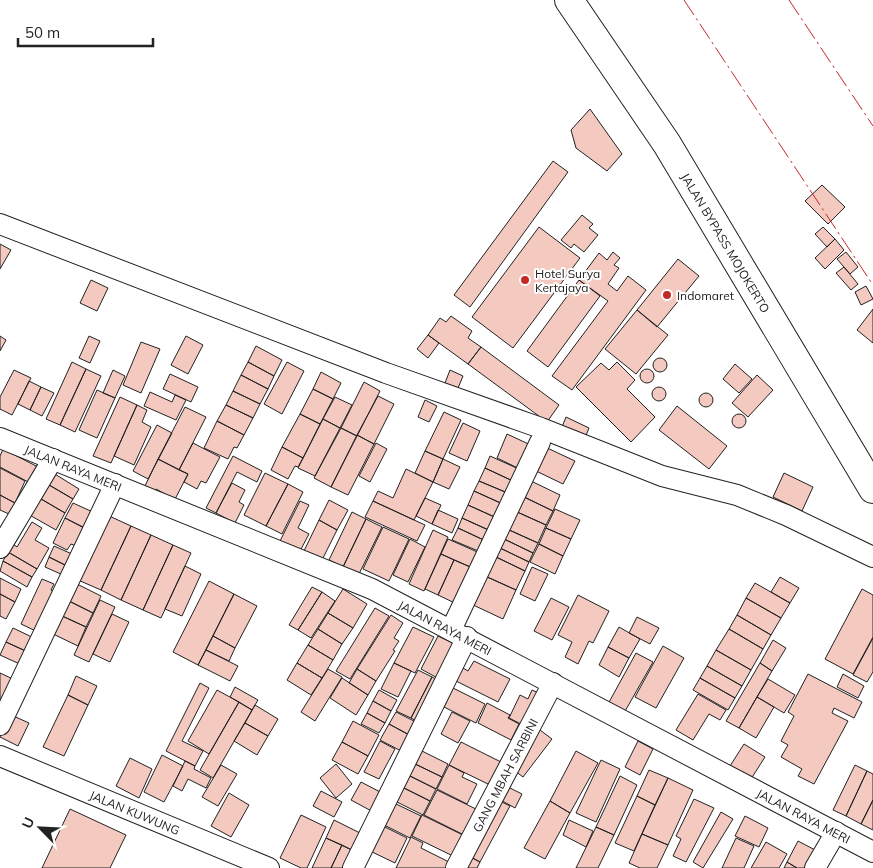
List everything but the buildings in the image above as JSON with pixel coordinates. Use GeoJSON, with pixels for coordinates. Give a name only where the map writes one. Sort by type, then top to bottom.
{"type":"FeatureCollection","features":[{"type":"Feature","properties":{"kind":"highway","name":"JALAN BYPASS MOJOKERTO"},"geometry":{"type":"LineString","coordinates":[[569,0],[667,144],[873,489]]}},
{"type":"Feature","properties":{"kind":"street"},"geometry":{"type":"LineString","coordinates":[[0,224],[411,383],[541,428],[662,476],[737,495],[786,515],[873,557]]}},
{"type":"Feature","properties":{"kind":"street","name":"JALAN RAYA MERI"},"geometry":{"type":"LineString","coordinates":[[0,438],[350,578],[553,682],[873,852]]}},
{"type":"Feature","properties":{"kind":"street"},"geometry":{"type":"LineString","coordinates":[[353,868],[459,634],[540,442]]}},
{"type":"Feature","properties":{"kind":"street"},"geometry":{"type":"LineString","coordinates":[[0,548],[53,459]]}},
{"type":"Feature","properties":{"kind":"street"},"geometry":{"type":"LineString","coordinates":[[0,725],[115,484]]}},
{"type":"Feature","properties":{"kind":"street","name":"GANG MBAH SARBINI"},"geometry":{"type":"LineString","coordinates":[[456,868],[553,682]]}},
{"type":"Feature","properties":{"kind":"street","name":"JALAN KUWUNG"},"geometry":{"type":"LineString","coordinates":[[0,756],[269,868]]}},
{"type":"Feature","properties":{"kind":"street"},"geometry":{"type":"LineString","coordinates":[[815,868],[836,832]]}},
{"type":"Feature","properties":{"kind":"power"},"geometry":{"type":"LineString","coordinates":[[684,0],[873,285]]}},
{"type":"Feature","properties":{"kind":"power"},"geometry":{"type":"LineString","coordinates":[[789,0],[873,126]]}},
{"type":"Feature","properties":{"kind":"place","name":"Hotel Surya Kertajaya"},"geometry":{"type":"Point","coordinates":[525,280]}},
{"type":"Feature","properties":{"kind":"place","name":"Indomaret"},"geometry":{"type":"Point","coordinates":[667,295]}}]}
